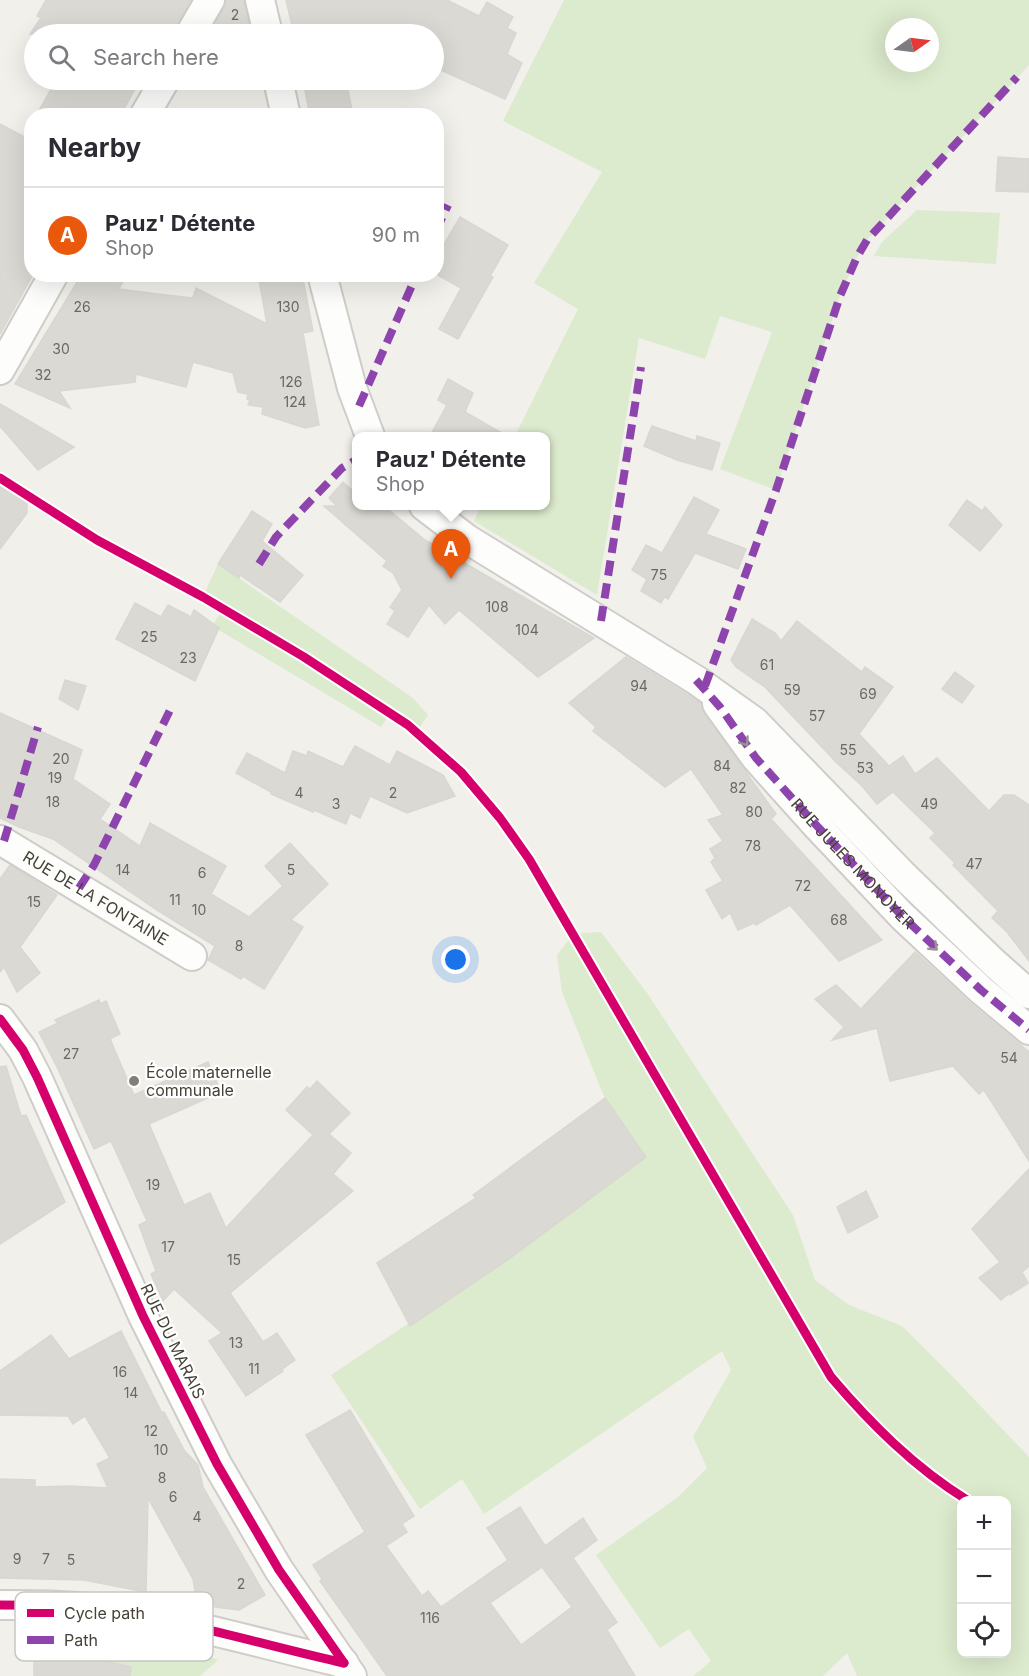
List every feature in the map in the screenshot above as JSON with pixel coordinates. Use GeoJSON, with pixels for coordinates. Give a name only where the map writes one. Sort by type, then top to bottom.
{"type":"FeatureCollection","features":[{"type":"Feature","properties":{"kind":"street"},"geometry":{"type":"LineString","coordinates":[[196,24],[210,0]]}},
{"type":"Feature","properties":{"kind":"street"},"geometry":{"type":"LineString","coordinates":[[260,0],[266,24]]}},
{"type":"Feature","properties":{"kind":"street"},"geometry":{"type":"LineString","coordinates":[[149,108],[159,90]]}},
{"type":"Feature","properties":{"kind":"street"},"geometry":{"type":"LineString","coordinates":[[280,90],[284,108]]}},
{"type":"Feature","properties":{"kind":"street"},"geometry":{"type":"LineString","coordinates":[[0,370],[50,282]]}},
{"type":"Feature","properties":{"kind":"street"},"geometry":{"type":"LineString","coordinates":[[324,282],[352,388],[368,432]]}},
{"type":"Feature","properties":{"kind":"street","name":"RUE JULES MONOYER"},"geometry":{"type":"LineString","coordinates":[[429,510],[467,539],[696,680],[755,722],[903,875],[1029,994]]}},
{"type":"Feature","properties":{"kind":"street","name":"RUE JULES MONOYER"},"geometry":{"type":"LineString","coordinates":[[696,680],[720,707],[756,758],[902,916],[981,990],[1029,1030]]}},
{"type":"Feature","properties":{"kind":"street","name":"RUE DE LA FONTAINE"},"geometry":{"type":"LineString","coordinates":[[0,840],[192,956]]}},
{"type":"Feature","properties":{"kind":"street","name":"RUE DU MARAIS"},"geometry":{"type":"LineString","coordinates":[[0,1019],[23,1050],[37,1077],[143,1316],[217,1464],[279,1570],[348,1670]]}},
{"type":"Feature","properties":{"kind":"street"},"geometry":{"type":"LineString","coordinates":[[213,1631],[348,1670]]}},
{"type":"Feature","properties":{"kind":"green space"},"geometry":{"type":"Polygon","coordinates":[[[564,0],[1029,0],[1029,65],[867,240],[857,257],[840,296],[776,490],[720,469],[772,332],[720,316],[705,359],[639,338],[597,595],[474,521],[479,510],[550,510],[550,432],[517,432],[578,309],[534,283],[602,172],[503,121],[564,0]]]}},
{"type":"Feature","properties":{"kind":"green space"},"geometry":{"type":"Polygon","coordinates":[[[917,210],[1000,213],[996,264],[874,256],[882,242],[917,210]]]}},
{"type":"Feature","properties":{"kind":"green space"},"geometry":{"type":"Polygon","coordinates":[[[218,564],[413,698],[428,715],[416,733],[390,714],[381,727],[212,626],[223,609],[203,597],[218,564]]]}},
{"type":"Feature","properties":{"kind":"green space"},"geometry":{"type":"Polygon","coordinates":[[[601,932],[647,993],[793,1215],[815,1280],[849,1305],[902,1326],[1029,1457],[1029,1676],[857,1676],[847,1653],[823,1676],[693,1676],[711,1661],[689,1629],[660,1648],[596,1555],[677,1498],[707,1468],[693,1437],[731,1370],[722,1351],[484,1514],[462,1479],[420,1509],[331,1375],[507,1258],[640,1155],[603,1094],[562,992],[557,955],[573,934],[601,932]]]}},
{"type":"Feature","properties":{"kind":"green space"},"geometry":{"type":"Polygon","coordinates":[[[213,1658],[218,1660],[200,1676],[84,1676],[89,1661],[213,1661],[213,1658]]]}},
{"type":"Feature","properties":{"kind":"building"},"geometry":{"type":"Polygon","coordinates":[[[46,0],[191,0],[177,24],[37,24],[41,18],[37,16],[46,0]]]}},
{"type":"Feature","properties":{"kind":"building"},"geometry":{"type":"Polygon","coordinates":[[[226,0],[244,0],[249,24],[215,24],[226,0]]]}},
{"type":"Feature","properties":{"kind":"building"},"geometry":{"type":"Polygon","coordinates":[[[286,0],[447,0],[479,16],[487,2],[513,17],[507,28],[516,33],[507,54],[522,63],[505,99],[444,72],[444,24],[292,24],[286,0]]]}},
{"type":"Feature","properties":{"kind":"building"},"geometry":{"type":"Polygon","coordinates":[[[50,90],[134,90],[124,108],[40,108],[50,90]]]}},
{"type":"Feature","properties":{"kind":"building"},"geometry":{"type":"Polygon","coordinates":[[[305,90],[348,90],[351,108],[308,108],[305,90]]]}},
{"type":"Feature","properties":{"kind":"building"},"geometry":{"type":"Polygon","coordinates":[[[0,124],[24,137],[24,282],[29,282],[0,334],[0,124]]]}},
{"type":"Feature","properties":{"kind":"building"},"geometry":{"type":"Polygon","coordinates":[[[998,157],[1029,159],[1029,192],[996,191],[998,157]]]}},
{"type":"Feature","properties":{"kind":"building"},"geometry":{"type":"Polygon","coordinates":[[[460,217],[508,245],[458,339],[439,329],[461,288],[444,278],[444,244],[460,217]]]}},
{"type":"Feature","properties":{"kind":"building"},"geometry":{"type":"Polygon","coordinates":[[[77,282],[123,282],[119,289],[193,298],[196,288],[267,324],[259,282],[304,282],[313,331],[303,333],[319,425],[305,428],[262,414],[263,407],[248,405],[250,400],[247,399],[248,394],[238,392],[233,373],[193,362],[186,387],[136,374],[135,382],[59,391],[70,408],[15,384],[77,282]]]}},
{"type":"Feature","properties":{"kind":"building"},"geometry":{"type":"Polygon","coordinates":[[[448,379],[473,393],[465,412],[500,432],[432,432],[447,405],[438,400],[448,379]]]}},
{"type":"Feature","properties":{"kind":"building"},"geometry":{"type":"Polygon","coordinates":[[[0,404],[74,447],[38,470],[0,426],[0,404]]]}},
{"type":"Feature","properties":{"kind":"building"},"geometry":{"type":"Polygon","coordinates":[[[652,426],[696,441],[697,436],[720,443],[712,470],[677,460],[644,446],[652,426]]]}},
{"type":"Feature","properties":{"kind":"building"},"geometry":{"type":"Polygon","coordinates":[[[343,482],[352,490],[352,510],[389,510],[425,540],[594,638],[538,677],[459,610],[445,624],[429,605],[408,637],[387,624],[395,611],[390,607],[402,590],[393,573],[383,566],[387,561],[324,506],[337,506],[329,498],[343,482]]]}},
{"type":"Feature","properties":{"kind":"building"},"geometry":{"type":"Polygon","coordinates":[[[0,486],[27,503],[27,513],[0,549],[0,486]]]}},
{"type":"Feature","properties":{"kind":"building"},"geometry":{"type":"Polygon","coordinates":[[[694,497],[719,510],[706,534],[746,549],[738,569],[695,553],[668,599],[664,597],[661,603],[641,591],[647,579],[632,570],[646,545],[662,553],[694,497]]]}},
{"type":"Feature","properties":{"kind":"building"},"geometry":{"type":"Polygon","coordinates":[[[967,500],[982,511],[985,507],[1002,525],[980,551],[949,525],[967,500]]]}},
{"type":"Feature","properties":{"kind":"building"},"geometry":{"type":"Polygon","coordinates":[[[252,511],[272,524],[262,541],[303,575],[280,602],[240,575],[239,578],[218,564],[252,511]]]}},
{"type":"Feature","properties":{"kind":"building"},"geometry":{"type":"Polygon","coordinates":[[[135,603],[161,617],[168,605],[191,617],[194,610],[219,628],[195,681],[116,639],[135,603]]]}},
{"type":"Feature","properties":{"kind":"building"},"geometry":{"type":"Polygon","coordinates":[[[752,619],[775,633],[781,641],[797,621],[862,672],[865,667],[893,687],[859,734],[889,766],[903,756],[915,774],[937,758],[989,811],[1004,795],[1014,795],[1029,805],[1029,961],[1007,932],[992,918],[998,911],[930,838],[935,833],[893,792],[877,804],[765,687],[736,667],[731,660],[752,619]]]}},
{"type":"Feature","properties":{"kind":"building"},"geometry":{"type":"Polygon","coordinates":[[[626,657],[701,703],[704,714],[776,814],[771,819],[882,940],[839,961],[790,905],[756,925],[754,923],[738,930],[730,913],[722,919],[706,890],[723,881],[711,862],[715,858],[710,849],[723,841],[708,820],[723,815],[691,769],[665,787],[593,731],[596,727],[569,703],[626,657]]]}},
{"type":"Feature","properties":{"kind":"building"},"geometry":{"type":"Polygon","coordinates":[[[955,672],[974,686],[962,703],[942,689],[955,672]]]}},
{"type":"Feature","properties":{"kind":"building"},"geometry":{"type":"Polygon","coordinates":[[[65,680],[86,686],[78,710],[59,699],[65,680]]]}},
{"type":"Feature","properties":{"kind":"building"},"geometry":{"type":"Polygon","coordinates":[[[0,713],[82,750],[73,779],[110,804],[100,819],[140,846],[150,823],[226,866],[211,894],[249,917],[283,886],[265,866],[290,843],[328,884],[291,920],[303,927],[264,989],[243,976],[241,979],[208,960],[215,946],[157,910],[53,839],[0,818],[0,713]]]}},
{"type":"Feature","properties":{"kind":"building"},"geometry":{"type":"Polygon","coordinates":[[[355,746],[390,765],[397,751],[443,775],[455,796],[407,813],[370,796],[360,818],[350,813],[346,824],[271,794],[236,773],[247,753],[285,773],[293,751],[307,756],[308,751],[343,767],[355,746]]]}},
{"type":"Feature","properties":{"kind":"building"},"geometry":{"type":"Polygon","coordinates":[[[10,865],[57,895],[20,947],[40,973],[17,992],[4,967],[0,972],[0,879],[10,865]]]}},
{"type":"Feature","properties":{"kind":"building"},"geometry":{"type":"Polygon","coordinates":[[[915,952],[970,1003],[1029,1052],[1029,1161],[984,1090],[979,1094],[953,1066],[890,1081],[877,1028],[832,1040],[844,1027],[815,999],[836,985],[861,1009],[915,952]]]}},
{"type":"Feature","properties":{"kind":"building"},"geometry":{"type":"Polygon","coordinates":[[[99,1000],[100,1004],[106,1001],[120,1034],[110,1039],[134,1095],[208,1062],[221,1092],[149,1124],[184,1205],[210,1193],[226,1228],[313,1135],[286,1110],[307,1087],[310,1089],[317,1081],[350,1113],[329,1134],[351,1153],[333,1174],[353,1191],[230,1293],[263,1342],[277,1333],[295,1360],[246,1396],[209,1341],[222,1333],[174,1289],[163,1301],[151,1274],[156,1271],[139,1225],[147,1221],[111,1141],[94,1149],[39,1032],[58,1023],[55,1020],[99,1000]]]}},
{"type":"Feature","properties":{"kind":"building"},"geometry":{"type":"Polygon","coordinates":[[[6,1066],[21,1116],[26,1115],[65,1202],[0,1244],[0,1067],[6,1066]]]}},
{"type":"Feature","properties":{"kind":"building"},"geometry":{"type":"Polygon","coordinates":[[[605,1098],[646,1157],[513,1256],[410,1326],[377,1263],[476,1198],[473,1195],[605,1098]]]}},
{"type":"Feature","properties":{"kind":"building"},"geometry":{"type":"Polygon","coordinates":[[[1029,1169],[1029,1266],[1022,1272],[1028,1283],[1001,1300],[979,1278],[1000,1262],[972,1229],[1029,1169]]]}},
{"type":"Feature","properties":{"kind":"building"},"geometry":{"type":"Polygon","coordinates":[[[866,1191],[878,1217],[848,1233],[837,1207],[866,1191]]]}},
{"type":"Feature","properties":{"kind":"building"},"geometry":{"type":"Polygon","coordinates":[[[121,1331],[162,1413],[164,1412],[184,1450],[198,1465],[203,1487],[265,1595],[239,1610],[215,1607],[213,1592],[195,1592],[193,1579],[148,1498],[146,1592],[84,1580],[0,1578],[0,1479],[35,1480],[35,1487],[108,1488],[97,1464],[110,1458],[85,1416],[73,1424],[68,1416],[0,1415],[0,1371],[51,1335],[69,1359],[121,1331]]]}},
{"type":"Feature","properties":{"kind":"building"},"geometry":{"type":"Polygon","coordinates":[[[350,1410],[414,1516],[402,1524],[407,1532],[386,1546],[422,1596],[428,1591],[441,1607],[508,1560],[487,1528],[520,1507],[545,1546],[583,1518],[597,1540],[573,1558],[617,1622],[607,1630],[635,1676],[387,1676],[320,1581],[322,1579],[313,1565],[365,1532],[306,1435],[350,1410]],[[542,1567],[490,1603],[521,1645],[572,1607],[542,1567]]]}},
{"type":"Feature","properties":{"kind":"building"},"geometry":{"type":"Polygon","coordinates":[[[34,1661],[105,1661],[131,1667],[130,1676],[34,1676],[34,1661]]]}},
{"type":"Feature","properties":{"kind":"marked path"},"geometry":{"type":"LineString","coordinates":[[705,686],[776,490],[840,296],[857,257],[867,240],[1017,77]]}},
{"type":"Feature","properties":{"kind":"marked path"},"geometry":{"type":"LineString","coordinates":[[444,214],[448,205]]}},
{"type":"Feature","properties":{"kind":"marked path"},"geometry":{"type":"LineString","coordinates":[[359,406],[413,282]]}},
{"type":"Feature","properties":{"kind":"marked path"},"geometry":{"type":"LineString","coordinates":[[601,621],[641,367]]}},
{"type":"Feature","properties":{"kind":"marked path"},"geometry":{"type":"LineString","coordinates":[[259,564],[276,537],[342,468],[352,462]]}},
{"type":"Feature","properties":{"kind":"marked path"},"geometry":{"type":"LineString","coordinates":[[696,680],[720,707],[756,758],[902,916],[981,990],[1029,1030]]}},
{"type":"Feature","properties":{"kind":"marked path"},"geometry":{"type":"LineString","coordinates":[[79,888],[94,865],[172,706]]}},
{"type":"Feature","properties":{"kind":"marked path"},"geometry":{"type":"LineString","coordinates":[[4,841],[38,727]]}},
{"type":"Feature","properties":{"kind":"cycle path"},"geometry":{"type":"LineString","coordinates":[[0,478],[97,540],[203,597],[304,657],[408,725],[461,772],[500,818],[529,859],[831,1377],[894,1444],[961,1496]]}},
{"type":"Feature","properties":{"kind":"cycle path"},"geometry":{"type":"LineString","coordinates":[[0,1019],[23,1050],[37,1077],[143,1316],[217,1464],[279,1570],[344,1663]]}},
{"type":"Feature","properties":{"kind":"cycle path"},"geometry":{"type":"LineString","coordinates":[[0,1605],[15,1605]]}},
{"type":"Feature","properties":{"kind":"cycle path"},"geometry":{"type":"LineString","coordinates":[[213,1631],[344,1663]]}},
{"type":"Feature","properties":{"kind":"place","name":"Pauz' Détente"},"geometry":{"type":"Point","coordinates":[451,579]}},
{"type":"Feature","properties":{"kind":"place","name":"École maternelle communale"},"geometry":{"type":"Point","coordinates":[134,1081]}}]}
